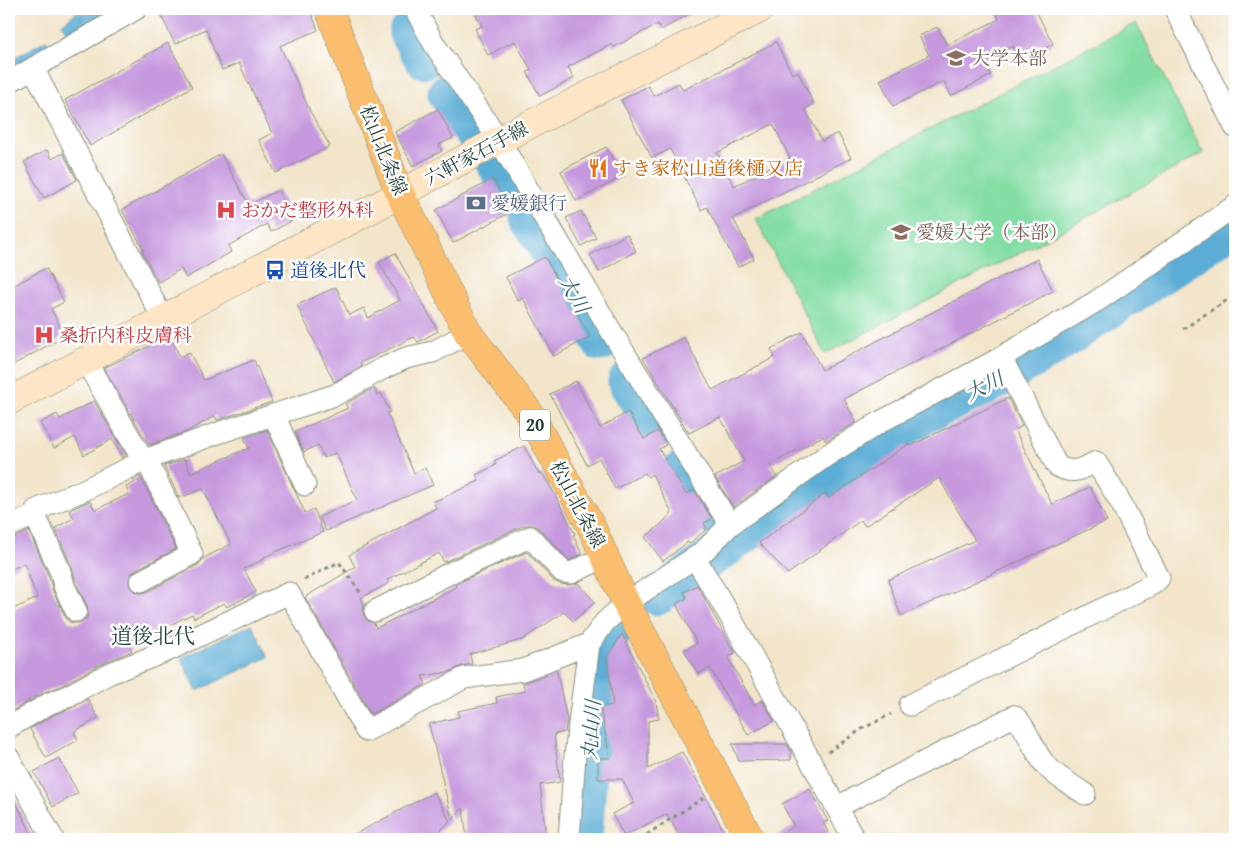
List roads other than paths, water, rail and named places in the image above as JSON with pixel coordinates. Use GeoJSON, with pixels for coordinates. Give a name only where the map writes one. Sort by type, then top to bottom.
{"type":"FeatureCollection","features":[{"type":"Feature","properties":{"kind":"main road","name":"松山北条線"},"geometry":{"type":"LineString","coordinates":[[329,9],[400,194],[468,333],[528,411],[591,526],[626,603],[750,839]]}},
{"type":"Feature","properties":{"kind":"main road","name":"六軒家石手線"},"geometry":{"type":"LineString","coordinates":[[9,401],[498,140],[760,9]]}},
{"type":"Feature","properties":{"kind":"street"},"geometry":{"type":"LineString","coordinates":[[9,82],[136,9]]}},
{"type":"Feature","properties":{"kind":"street"},"geometry":{"type":"LineString","coordinates":[[414,9],[434,44],[498,140],[608,326],[730,525]]}},
{"type":"Feature","properties":{"kind":"street"},"geometry":{"type":"LineString","coordinates":[[1175,9],[1235,127]]}},
{"type":"Feature","properties":{"kind":"street"},"geometry":{"type":"LineString","coordinates":[[33,68],[163,319]]}},
{"type":"Feature","properties":{"kind":"street"},"geometry":{"type":"LineString","coordinates":[[569,839],[575,756],[589,644],[605,622],[626,603],[698,563],[703,552],[730,525],[826,456],[882,421],[1002,358],[1097,301],[1235,206]]}},
{"type":"Feature","properties":{"kind":"street"},"geometry":{"type":"LineString","coordinates":[[76,611],[35,515],[36,510],[84,490],[145,460],[335,395],[406,358],[433,352],[468,333]]}},
{"type":"Feature","properties":{"kind":"street"},"geometry":{"type":"LineString","coordinates":[[910,705],[1145,588],[1159,578],[1121,503],[1096,462],[1078,471],[1067,471],[1057,466],[1002,358]]}},
{"type":"Feature","properties":{"kind":"street"},"geometry":{"type":"LineString","coordinates":[[85,360],[152,471],[192,554],[142,581]]}},
{"type":"Feature","properties":{"kind":"street"},"geometry":{"type":"LineString","coordinates":[[274,415],[305,485]]}},
{"type":"Feature","properties":{"kind":"street"},"geometry":{"type":"LineString","coordinates":[[9,526],[35,515]]}},
{"type":"Feature","properties":{"kind":"street"},"geometry":{"type":"LineString","coordinates":[[375,611],[452,572],[530,537],[563,572],[571,573],[605,557]]}},
{"type":"Feature","properties":{"kind":"street"},"geometry":{"type":"LineString","coordinates":[[698,563],[727,611],[854,839]]}},
{"type":"Feature","properties":{"kind":"street"},"geometry":{"type":"LineString","coordinates":[[9,727],[50,703],[64,698],[108,674],[167,651],[289,592],[366,732],[464,678],[524,670],[589,644]]}},
{"type":"Feature","properties":{"kind":"street"},"geometry":{"type":"LineString","coordinates":[[836,807],[1014,716],[1019,720],[1033,747],[1045,764],[1085,794]]}},
{"type":"Feature","properties":{"kind":"street"},"geometry":{"type":"LineString","coordinates":[[9,758],[53,839]]}},
{"type":"Feature","properties":{"kind":"water"},"geometry":{"type":"Polygon","coordinates":[[[80,9],[91,9],[80,18],[97,9],[121,9],[70,38],[62,24],[80,9]]]}},
{"type":"Feature","properties":{"kind":"water"},"geometry":{"type":"Polygon","coordinates":[[[46,40],[52,50],[9,75],[9,61],[46,40]]]}},
{"type":"Feature","properties":{"kind":"water"},"geometry":{"type":"Polygon","coordinates":[[[252,624],[268,657],[197,691],[181,658],[252,624]]]}},
{"type":"Feature","properties":{"kind":"waterway","name":"大川"},"geometry":{"type":"LineString","coordinates":[[408,33],[424,59]]}},
{"type":"Feature","properties":{"kind":"waterway","name":"大川"},"geometry":{"type":"LineString","coordinates":[[447,93],[474,133]]}},
{"type":"Feature","properties":{"kind":"waterway","name":"大川"},"geometry":{"type":"LineString","coordinates":[[493,160],[512,191]]}},
{"type":"Feature","properties":{"kind":"waterway","name":"大川"},"geometry":{"type":"LineString","coordinates":[[529,218],[541,237]]}},
{"type":"Feature","properties":{"kind":"waterway","name":"大川"},"geometry":{"type":"LineString","coordinates":[[657,596],[859,454],[924,415],[986,386],[1047,351],[1235,225]]}},
{"type":"Feature","properties":{"kind":"waterway","name":"大川"},"geometry":{"type":"LineString","coordinates":[[547,247],[601,342]]}},
{"type":"Feature","properties":{"kind":"waterway","name":"大川"},"geometry":{"type":"LineString","coordinates":[[627,382],[639,401]]}},
{"type":"Feature","properties":{"kind":"waterway","name":"大川"},"geometry":{"type":"LineString","coordinates":[[644,409],[657,429]]}},
{"type":"Feature","properties":{"kind":"waterway","name":"大川"},"geometry":{"type":"LineString","coordinates":[[683,469],[713,516]]}},
{"type":"Feature","properties":{"kind":"waterway","name":"丸山川"},"geometry":{"type":"LineString","coordinates":[[583,839],[594,689],[605,640],[617,627]]}},
{"type":"Feature","properties":{"kind":"place","name":"大学本部"},"geometry":{"type":"Point","coordinates":[956,58]}},
{"type":"Feature","properties":{"kind":"place","name":"すき家松山道後樋又店"},"geometry":{"type":"Point","coordinates":[598,168]}},
{"type":"Feature","properties":{"kind":"place","name":"愛媛銀行"},"geometry":{"type":"Point","coordinates":[476,203]}},
{"type":"Feature","properties":{"kind":"place","name":"おかだ整形外科"},"geometry":{"type":"Point","coordinates":[226,210]}},
{"type":"Feature","properties":{"kind":"place","name":"愛媛大学（本部）"},"geometry":{"type":"Point","coordinates":[901,232]}},
{"type":"Feature","properties":{"kind":"place","name":"道後北代"},"geometry":{"type":"Point","coordinates":[275,270]}},
{"type":"Feature","properties":{"kind":"place","name":"桑折内科皮膚科"},"geometry":{"type":"Point","coordinates":[44,335]}},
{"type":"Feature","properties":{"kind":"district","name":"道後北代"},"geometry":{"type":"Point","coordinates":[153,636]}}]}
